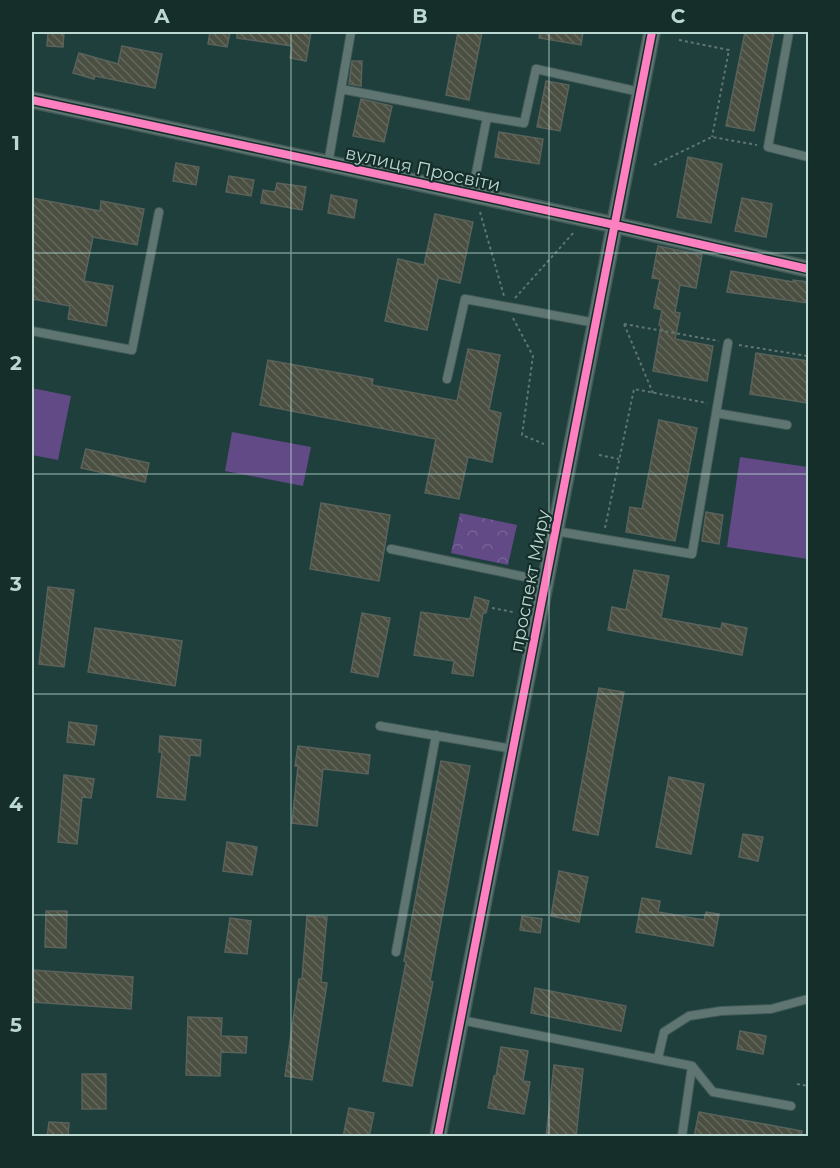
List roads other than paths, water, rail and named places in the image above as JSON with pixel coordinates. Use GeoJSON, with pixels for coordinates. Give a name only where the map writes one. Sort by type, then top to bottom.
{"type":"FeatureCollection","features":[{"type":"Feature","properties":{"kind":"street","name":"проспект Миру"},"geometry":{"type":"LineString","coordinates":[[438,1137],[652,32]]}},
{"type":"Feature","properties":{"kind":"street","name":"вулиця Просвіти"},"geometry":{"type":"LineString","coordinates":[[32,100],[615,225],[808,269]]}},
{"type":"Feature","properties":{"kind":"lane"},"geometry":{"type":"LineString","coordinates":[[328,164],[351,32]]}},
{"type":"Feature","properties":{"kind":"lane"},"geometry":{"type":"LineString","coordinates":[[789,32],[768,147],[808,157]]}},
{"type":"Feature","properties":{"kind":"lane"},"geometry":{"type":"LineString","coordinates":[[341,89],[524,123],[536,69],[640,92]]}},
{"type":"Feature","properties":{"kind":"lane"},"geometry":{"type":"LineString","coordinates":[[472,194],[487,117]]}},
{"type":"Feature","properties":{"kind":"lane"},"geometry":{"type":"LineString","coordinates":[[32,331],[132,350],[159,212]]}},
{"type":"Feature","properties":{"kind":"lane"},"geometry":{"type":"LineString","coordinates":[[447,380],[465,298],[596,323]]}},
{"type":"Feature","properties":{"kind":"lane"},"geometry":{"type":"LineString","coordinates":[[555,531],[692,554],[728,343]]}},
{"type":"Feature","properties":{"kind":"lane"},"geometry":{"type":"LineString","coordinates":[[717,409],[787,425]]}},
{"type":"Feature","properties":{"kind":"lane"},"geometry":{"type":"LineString","coordinates":[[391,549],[546,581]]}},
{"type":"Feature","properties":{"kind":"lane"},"geometry":{"type":"LineString","coordinates":[[380,726],[513,749]]}},
{"type":"Feature","properties":{"kind":"lane"},"geometry":{"type":"LineString","coordinates":[[396,951],[436,735]]}},
{"type":"Feature","properties":{"kind":"lane"},"geometry":{"type":"LineString","coordinates":[[658,1058],[664,1032],[689,1016],[721,1011],[771,1009],[808,999]]}},
{"type":"Feature","properties":{"kind":"lane"},"geometry":{"type":"LineString","coordinates":[[461,1020],[692,1066],[713,1092],[792,1106]]}},
{"type":"Feature","properties":{"kind":"lane"},"geometry":{"type":"LineString","coordinates":[[682,1137],[692,1066]]}}]}
